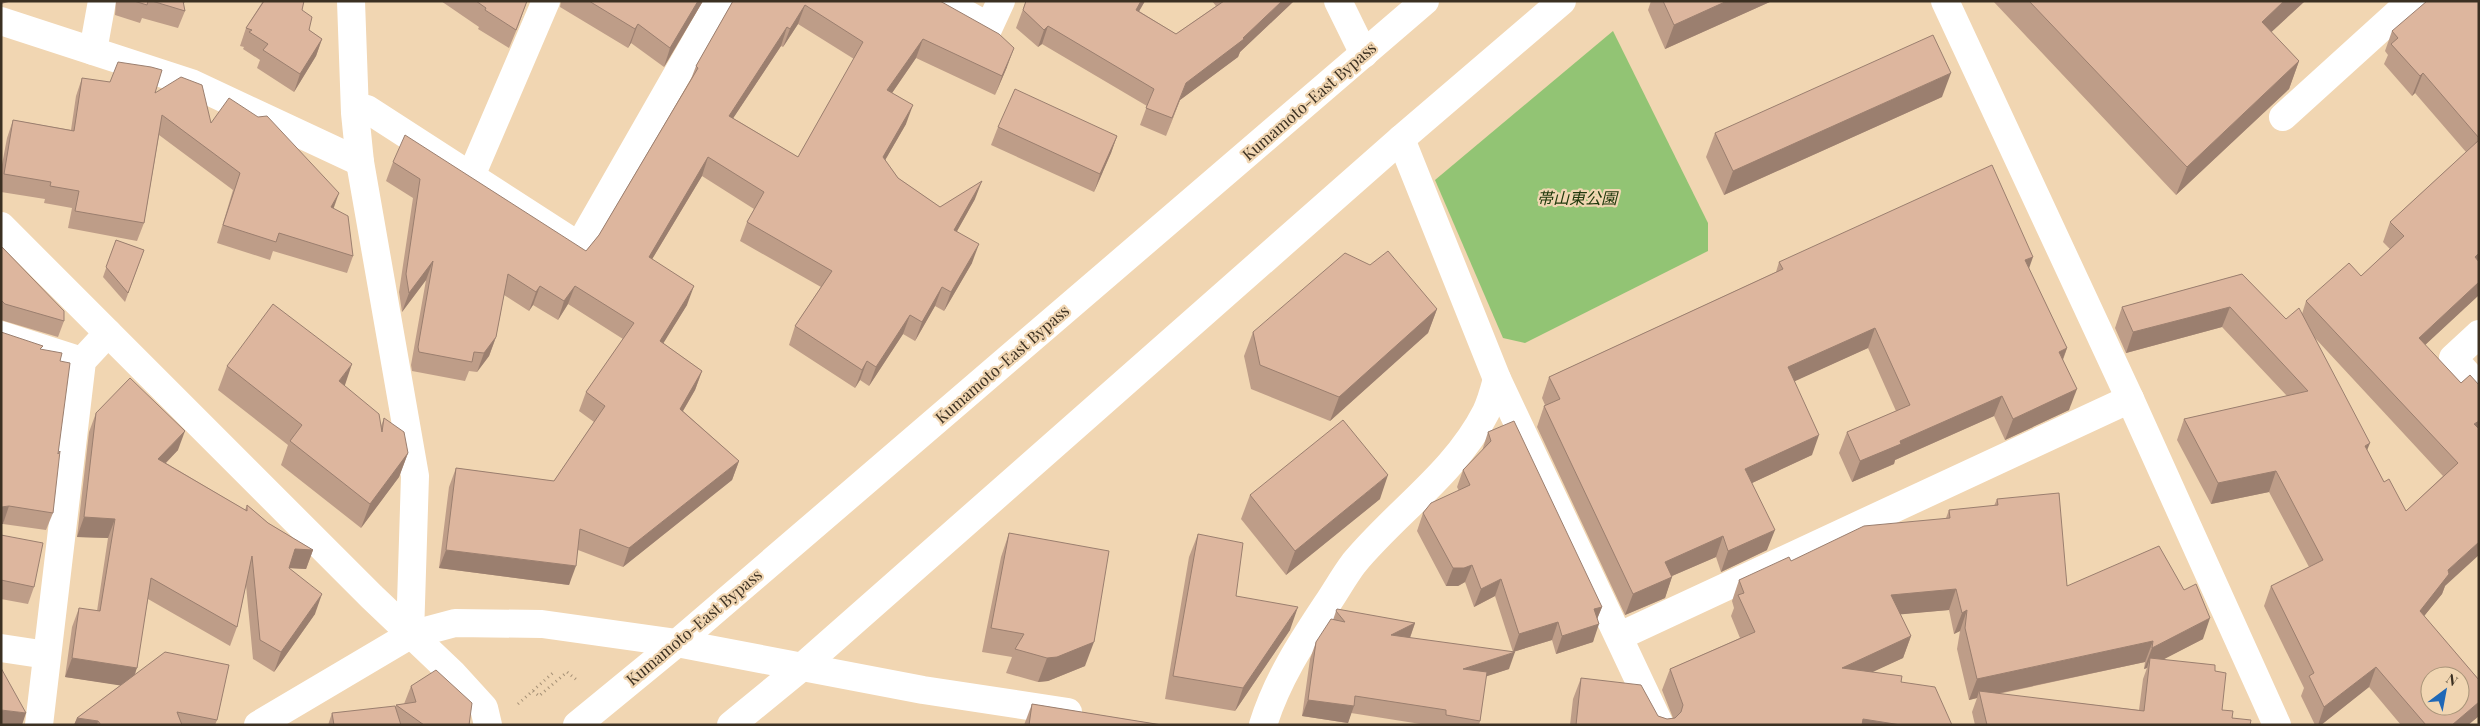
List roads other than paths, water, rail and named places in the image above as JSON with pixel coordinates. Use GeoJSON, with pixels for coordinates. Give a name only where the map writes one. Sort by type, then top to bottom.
{"type":"FeatureCollection","features":[{"type":"Feature","properties":{"kind":"main road"},"geometry":{"type":"LineString","coordinates":[[92,51],[102,1]]}},
{"type":"Feature","properties":{"kind":"main road"},"geometry":{"type":"LineString","coordinates":[[351,1],[355,106],[360,162],[415,476],[410,635]]}},
{"type":"Feature","properties":{"kind":"main road"},"geometry":{"type":"LineString","coordinates":[[471,176],[546,1]]}},
{"type":"Feature","properties":{"kind":"main road"},"geometry":{"type":"LineString","coordinates":[[355,106],[367,109],[579,246],[720,1]]}},
{"type":"Feature","properties":{"kind":"main road"},"geometry":{"type":"LineString","coordinates":[[943,1],[989,27],[1001,1]]}},
{"type":"Feature","properties":{"kind":"main road"},"geometry":{"type":"LineString","coordinates":[[1338,1],[1364,54]]}},
{"type":"Feature","properties":{"kind":"main road","name":"Kumamoto-East Bypass"},"geometry":{"type":"LineString","coordinates":[[577,725],[677,643],[1426,1]]}},
{"type":"Feature","properties":{"kind":"main road"},"geometry":{"type":"LineString","coordinates":[[731,725],[802,667],[1401,139],[1562,1]]}},
{"type":"Feature","properties":{"kind":"main road"},"geometry":{"type":"LineString","coordinates":[[2283,117],[2411,1]]}},
{"type":"Feature","properties":{"kind":"main road"},"geometry":{"type":"LineString","coordinates":[[1949,4],[2277,725]]}},
{"type":"Feature","properties":{"kind":"main road"},"geometry":{"type":"LineString","coordinates":[[1,21],[191,83],[360,162]]}},
{"type":"Feature","properties":{"kind":"main road"},"geometry":{"type":"LineString","coordinates":[[1401,139],[1497,379],[1620,636],[1660,725]]}},
{"type":"Feature","properties":{"kind":"main road"},"geometry":{"type":"LineString","coordinates":[[1,226],[410,635],[453,674],[484,708],[488,725]]}},
{"type":"Feature","properties":{"kind":"main road"},"geometry":{"type":"LineString","coordinates":[[39,725],[82,361],[108,333]]}},
{"type":"Feature","properties":{"kind":"main road"},"geometry":{"type":"LineString","coordinates":[[2479,334],[2453,358],[2479,386]]}},
{"type":"Feature","properties":{"kind":"main road"},"geometry":{"type":"LineString","coordinates":[[1,335],[82,361]]}},
{"type":"Feature","properties":{"kind":"main road"},"geometry":{"type":"LineString","coordinates":[[1263,725],[1271,698],[1286,666],[1354,564],[1441,475],[1461,450],[1488,410],[1497,379]]}},
{"type":"Feature","properties":{"kind":"main road"},"geometry":{"type":"LineString","coordinates":[[1620,636],[2130,400]]}},
{"type":"Feature","properties":{"kind":"main road"},"geometry":{"type":"LineString","coordinates":[[30,544],[60,548]]}},
{"type":"Feature","properties":{"kind":"main road"},"geometry":{"type":"LineString","coordinates":[[258,725],[410,635],[454,623],[542,624],[677,643],[924,690],[1096,716]]}},
{"type":"Feature","properties":{"kind":"main road"},"geometry":{"type":"LineString","coordinates":[[1,648],[47,655]]}},
{"type":"Feature","properties":{"kind":"park label","name":"帯山東公園"},"geometry":{"type":"Point","coordinates":[1577,198]}}]}
